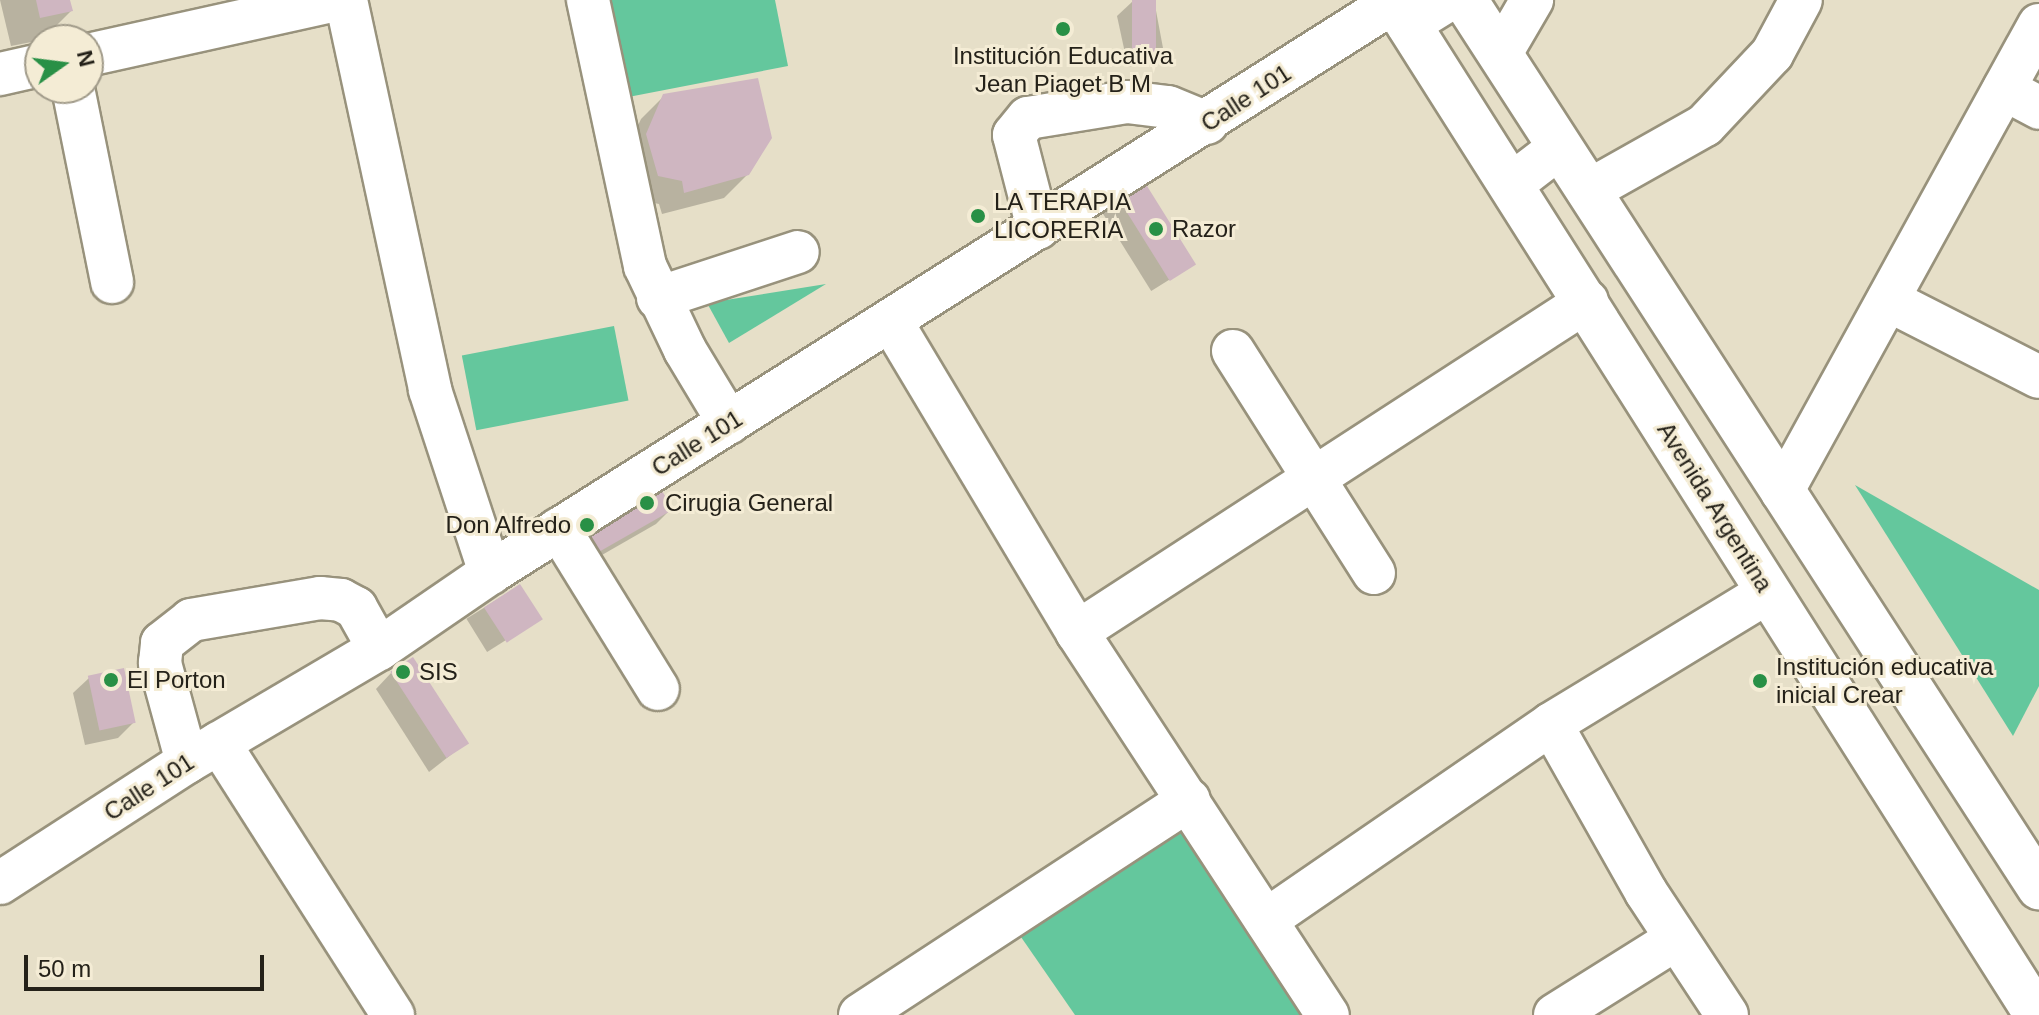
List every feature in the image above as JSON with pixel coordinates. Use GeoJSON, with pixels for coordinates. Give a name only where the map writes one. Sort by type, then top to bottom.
{"type":"FeatureCollection","features":[{"type":"Feature","properties":{"kind":"main road"},"geometry":{"type":"LineString","coordinates":[[1465,0],[2039,887]]}},
{"type":"Feature","properties":{"kind":"main road","name":"Avenida Argentina"},"geometry":{"type":"LineString","coordinates":[[1398,9],[1587,301],[2037,1015]]}},
{"type":"Feature","properties":{"kind":"street"},"geometry":{"type":"LineString","coordinates":[[104,51],[336,0]]}},
{"type":"Feature","properties":{"kind":"street"},"geometry":{"type":"LineString","coordinates":[[346,0],[430,390],[490,573]]}},
{"type":"Feature","properties":{"kind":"street"},"geometry":{"type":"LineString","coordinates":[[588,0],[630,218],[658,298],[729,423]]}},
{"type":"Feature","properties":{"kind":"street","name":"Calle 101"},"geometry":{"type":"LineString","coordinates":[[6,867],[379,649],[559,529],[1207,123],[1398,9],[1448,0]]}},
{"type":"Feature","properties":{"kind":"street"},"geometry":{"type":"LineString","coordinates":[[1500,55],[1532,0]]}},
{"type":"Feature","properties":{"kind":"street"},"geometry":{"type":"LineString","coordinates":[[1588,191],[1705,125],[1772,54],[1801,0]]}},
{"type":"Feature","properties":{"kind":"street"},"geometry":{"type":"LineString","coordinates":[[1782,492],[1888,300],[2021,98],[2039,25]]}},
{"type":"Feature","properties":{"kind":"street"},"geometry":{"type":"LineString","coordinates":[[0,74],[24,69]]}},
{"type":"Feature","properties":{"kind":"street"},"geometry":{"type":"LineString","coordinates":[[1038,228],[1014,135],[1028,118],[1127,102],[1168,107],[1207,123]]}},
{"type":"Feature","properties":{"kind":"street"},"geometry":{"type":"LineString","coordinates":[[76,104],[112,282]]}},
{"type":"Feature","properties":{"kind":"street"},"geometry":{"type":"LineString","coordinates":[[1512,184],[1560,147]]}},
{"type":"Feature","properties":{"kind":"street"},"geometry":{"type":"LineString","coordinates":[[658,298],[798,252]]}},
{"type":"Feature","properties":{"kind":"street"},"geometry":{"type":"LineString","coordinates":[[1888,300],[2039,377]]}},
{"type":"Feature","properties":{"kind":"street"},"geometry":{"type":"LineString","coordinates":[[1077,632],[1314,483],[1587,301]]}},
{"type":"Feature","properties":{"kind":"street"},"geometry":{"type":"LineString","coordinates":[[891,321],[1077,632],[1328,1015]]}},
{"type":"Feature","properties":{"kind":"street"},"geometry":{"type":"LineString","coordinates":[[1233,351],[1374,573]]}},
{"type":"Feature","properties":{"kind":"street"},"geometry":{"type":"LineString","coordinates":[[559,529],[658,689]]}},
{"type":"Feature","properties":{"kind":"street"},"geometry":{"type":"LineString","coordinates":[[1266,920],[1551,724],[1768,592]]}},
{"type":"Feature","properties":{"kind":"street"},"geometry":{"type":"LineString","coordinates":[[379,649],[356,608],[341,600],[320,598],[191,620],[162,643],[160,663],[203,753],[393,1015]]}},
{"type":"Feature","properties":{"kind":"street"},"geometry":{"type":"LineString","coordinates":[[1551,724],[1676,939],[1727,1015]]}},
{"type":"Feature","properties":{"kind":"street"},"geometry":{"type":"LineString","coordinates":[[860,1015],[1189,800]]}},
{"type":"Feature","properties":{"kind":"street"},"geometry":{"type":"LineString","coordinates":[[1555,1015],[1676,939]]}},
{"type":"Feature","properties":{"kind":"green space"},"geometry":{"type":"Polygon","coordinates":[[[602,0],[775,0],[788,66],[618,99],[602,0]]]}},
{"type":"Feature","properties":{"kind":"green space"},"geometry":{"type":"Polygon","coordinates":[[[826,284],[729,343],[707,303],[826,284]]]}},
{"type":"Feature","properties":{"kind":"green space"},"geometry":{"type":"Polygon","coordinates":[[[614,326],[629,401],[476,430],[462,356],[614,326]]]}},
{"type":"Feature","properties":{"kind":"green space"},"geometry":{"type":"Polygon","coordinates":[[[1855,485],[2039,590],[2039,686],[2013,736],[1855,485]]]}},
{"type":"Feature","properties":{"kind":"green space"},"geometry":{"type":"Polygon","coordinates":[[[1191,826],[1316,1015],[1075,1015],[1021,937],[1191,826]]]}},
{"type":"Feature","properties":{"kind":"building"},"geometry":{"type":"Polygon","coordinates":[[[36,0],[70,0],[73,11],[40,18],[36,0]]]}},
{"type":"Feature","properties":{"kind":"building"},"geometry":{"type":"Polygon","coordinates":[[[1132,0],[1156,0],[1156,54],[1132,54],[1132,0]]]}},
{"type":"Feature","properties":{"kind":"building"},"geometry":{"type":"Polygon","coordinates":[[[758,78],[772,138],[749,175],[684,193],[682,181],[658,176],[646,134],[663,94],[758,78]]]}},
{"type":"Feature","properties":{"kind":"building","name":"Razor"},"geometry":{"type":"Polygon","coordinates":[[[1142,178],[1196,265],[1170,281],[1116,194],[1142,178]]]}},
{"type":"Feature","properties":{"kind":"building"},"geometry":{"type":"Polygon","coordinates":[[[651,475],[674,509],[597,553],[577,524],[651,475]]]}},
{"type":"Feature","properties":{"kind":"building"},"geometry":{"type":"Polygon","coordinates":[[[520,584],[543,619],[507,643],[484,607],[520,584]]]}},
{"type":"Feature","properties":{"kind":"building"},"geometry":{"type":"Polygon","coordinates":[[[413,657],[469,743],[446,758],[390,672],[413,657]]]}},
{"type":"Feature","properties":{"kind":"building"},"geometry":{"type":"Polygon","coordinates":[[[124,668],[136,723],[99,730],[88,676],[124,668]]]}},
{"type":"Feature","properties":{"kind":"place","name":"Institución Educativa Jean Piaget B M"},"geometry":{"type":"Point","coordinates":[1063,29]}},
{"type":"Feature","properties":{"kind":"place","name":"LA TERAPIA LICORERIA"},"geometry":{"type":"Point","coordinates":[978,216]}},
{"type":"Feature","properties":{"kind":"place","name":"Razor"},"geometry":{"type":"Point","coordinates":[1156,229]}},
{"type":"Feature","properties":{"kind":"place","name":"Cirugia General"},"geometry":{"type":"Point","coordinates":[647,503]}},
{"type":"Feature","properties":{"kind":"place","name":"Don Alfredo"},"geometry":{"type":"Point","coordinates":[587,525]}},
{"type":"Feature","properties":{"kind":"place","name":"SIS"},"geometry":{"type":"Point","coordinates":[403,672]}},
{"type":"Feature","properties":{"kind":"place","name":"El Porton"},"geometry":{"type":"Point","coordinates":[111,680]}},
{"type":"Feature","properties":{"kind":"place","name":"Institución educativa inicial Crear"},"geometry":{"type":"Point","coordinates":[1760,681]}}]}
